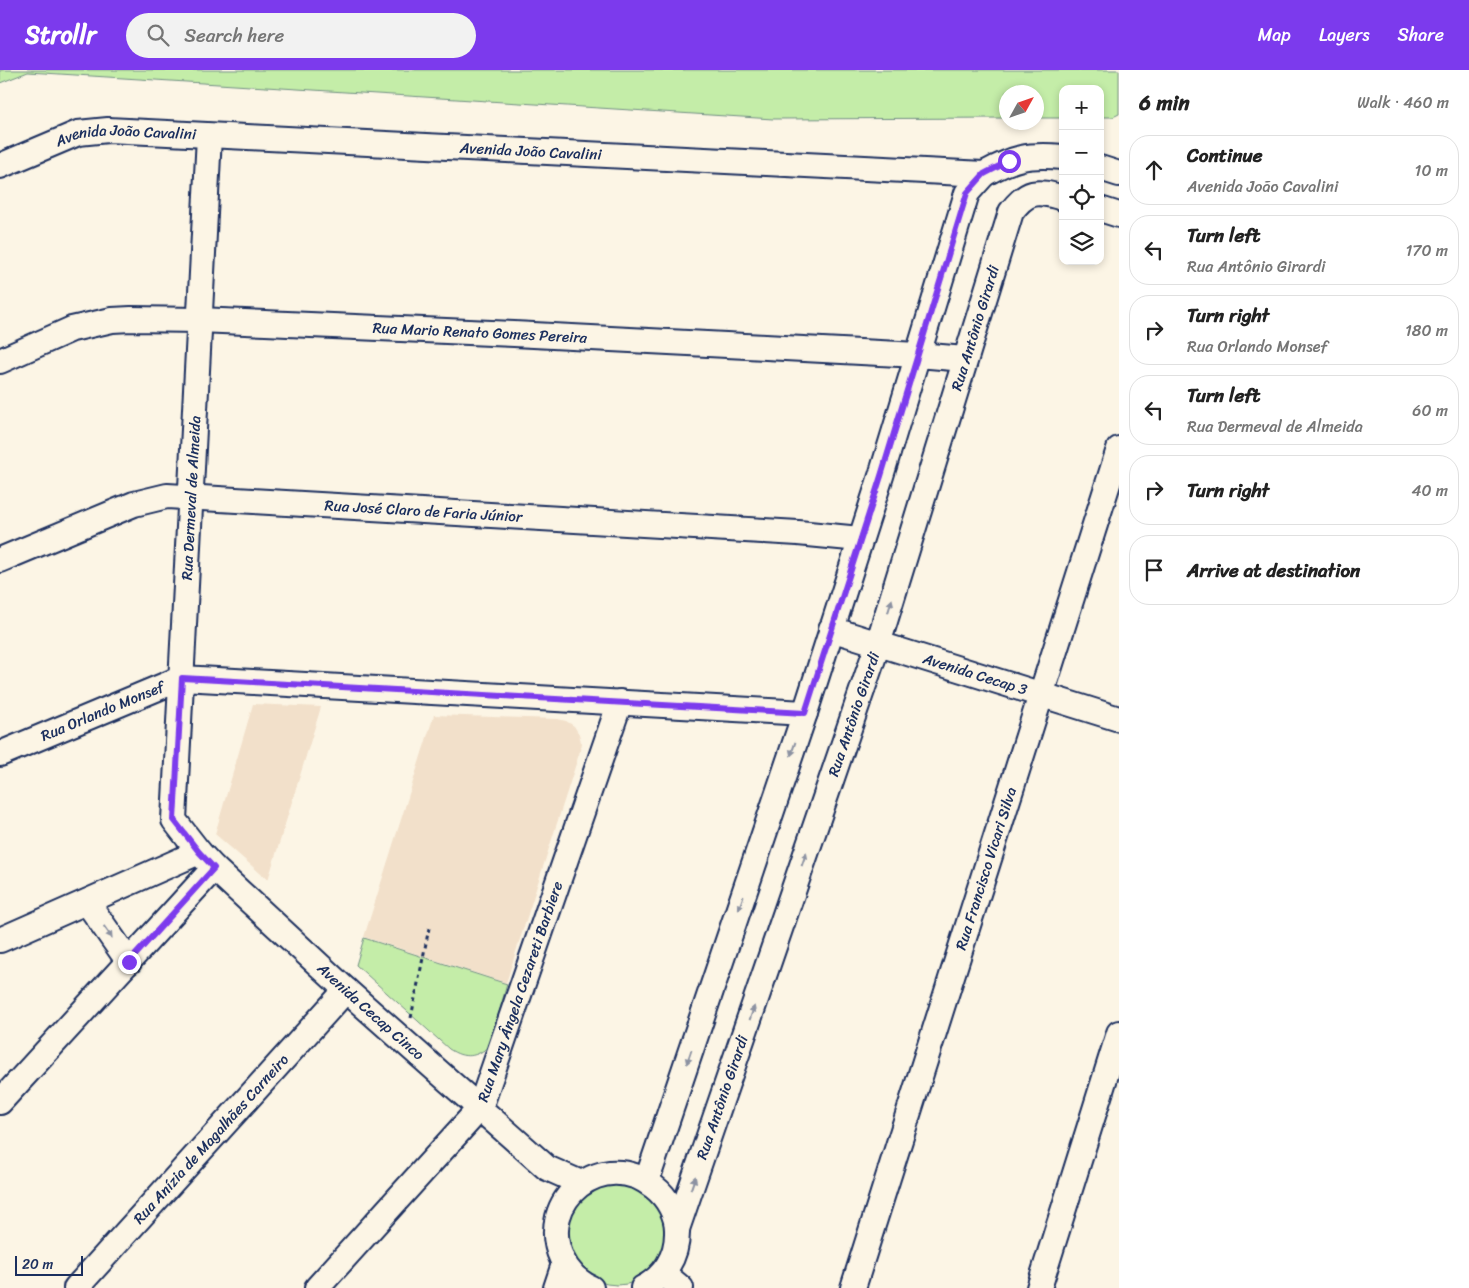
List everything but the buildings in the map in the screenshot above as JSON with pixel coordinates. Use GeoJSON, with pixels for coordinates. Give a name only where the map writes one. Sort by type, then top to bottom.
{"type":"FeatureCollection","features":[{"type":"Feature","properties":{"kind":"street","name":"Avenida João Cavalini"},"geometry":{"type":"LineString","coordinates":[[0,166],[78,134],[108,130],[984,174]]}},
{"type":"Feature","properties":{"kind":"street","name":"Rua Dermeval de Almeida"},"geometry":{"type":"LineString","coordinates":[[206,860],[174,820],[208,136]]}},
{"type":"Feature","properties":{"kind":"street"},"geometry":{"type":"LineString","coordinates":[[647,1180],[805,713],[967,193],[984,174],[1009,161],[1037,155],[1059,157]]}},
{"type":"Feature","properties":{"kind":"street"},"geometry":{"type":"LineString","coordinates":[[1104,169],[1119,174]]}},
{"type":"Feature","properties":{"kind":"street","name":"Rua Antônio Girardi"},"geometry":{"type":"LineString","coordinates":[[649,1284],[670,1263],[674,1252],[677,1229],[878,644],[1011,212],[1022,198],[1032,194],[1045,192],[1059,197]]}},
{"type":"Feature","properties":{"kind":"street"},"geometry":{"type":"LineString","coordinates":[[1104,210],[1119,215]]}},
{"type":"Feature","properties":{"kind":"street","name":"Rua Mario Renato Gomes Pereira"},"geometry":{"type":"LineString","coordinates":[[0,361],[72,329],[112,320],[199,320],[918,355],[965,359]]}},
{"type":"Feature","properties":{"kind":"street","name":"Rua Francisco Vicari Silva"},"geometry":{"type":"LineString","coordinates":[[853,1288],[1119,449]]}},
{"type":"Feature","properties":{"kind":"street","name":"Rua José Claro de Faria Júnior"},"geometry":{"type":"LineString","coordinates":[[0,560],[134,504],[166,496],[190,499],[788,532],[860,539]]}},
{"type":"Feature","properties":{"kind":"street","name":"Avenida Cecap 3"},"geometry":{"type":"LineString","coordinates":[[831,629],[1119,720]]}},
{"type":"Feature","properties":{"kind":"street","name":"Rua Orlando Monsef"},"geometry":{"type":"LineString","coordinates":[[0,754],[182,678],[805,713]]}},
{"type":"Feature","properties":{"kind":"street","name":"Rua Mary Ângela Cezareti Barbiere"},"geometry":{"type":"LineString","coordinates":[[317,1288],[480,1108],[620,702]]}},
{"type":"Feature","properties":{"kind":"street"},"geometry":{"type":"LineString","coordinates":[[0,940],[87,902],[206,860]]}},
{"type":"Feature","properties":{"kind":"street"},"geometry":{"type":"LineString","coordinates":[[0,1102],[129,962],[206,860]]}},
{"type":"Feature","properties":{"kind":"street","name":"Avenida Cecap Cinco"},"geometry":{"type":"LineString","coordinates":[[206,860],[346,990],[546,1168],[582,1183]]}},
{"type":"Feature","properties":{"kind":"street"},"geometry":{"type":"LineString","coordinates":[[87,902],[129,962]]}},
{"type":"Feature","properties":{"kind":"street","name":"Rua Anízia de Magalhães Carneiro"},"geometry":{"type":"LineString","coordinates":[[76,1288],[346,990]]}},
{"type":"Feature","properties":{"kind":"street"},"geometry":{"type":"LineString","coordinates":[[1039,1288],[1119,1032]]}},
{"type":"Feature","properties":{"kind":"street","name":"Avenida Cecap Cinco"},"geometry":{"type":"LineString","coordinates":[[546,1168],[563,1204]]}},
{"type":"Feature","properties":{"kind":"street"},"geometry":{"type":"LineString","coordinates":[[584,1287],[564,1264],[559,1252],[556,1228],[558,1215],[563,1204],[571,1192],[582,1183],[600,1174],[621,1172],[647,1180],[662,1193],[672,1210],[677,1229]]}},
{"type":"Feature","properties":{"kind":"street"},"geometry":{"type":"LineString","coordinates":[[556,1288],[564,1264]]}},
{"type":"Feature","properties":{"kind":"street"},"geometry":{"type":"LineString","coordinates":[[649,1284],[681,1288]]}},
{"type":"Feature","properties":{"kind":"path"},"geometry":{"type":"LineString","coordinates":[[406,1043],[429,928]]}},
{"type":"Feature","properties":{"kind":"shaded area"},"geometry":{"type":"Polygon","coordinates":[[[253,704],[321,707],[268,880],[215,834],[253,704]]]}},
{"type":"Feature","properties":{"kind":"shaded area"},"geometry":{"type":"Polygon","coordinates":[[[434,715],[558,719],[574,726],[579,734],[581,742],[580,751],[506,983],[364,937],[434,715]]]}},
{"type":"Feature","properties":{"kind":"green space"},"geometry":{"type":"Polygon","coordinates":[[[0,70],[1119,70],[1119,114],[1113,117],[1104,117],[1104,85],[1059,85],[1059,118],[1044,118],[1044,85],[999,85],[999,118],[773,119],[28,72],[0,83],[0,70]]]}},
{"type":"Feature","properties":{"kind":"green space"},"geometry":{"type":"Polygon","coordinates":[[[364,938],[507,984],[490,1045],[480,1053],[470,1056],[465,1056],[449,1049],[356,965],[364,938]]]}},
{"type":"Feature","properties":{"kind":"green space"},"geometry":{"type":"Polygon","coordinates":[[[617,1183],[636,1187],[653,1198],[664,1215],[668,1234],[664,1253],[653,1270],[636,1281],[617,1285],[598,1281],[581,1270],[570,1253],[566,1234],[570,1215],[581,1198],[598,1187],[617,1183]]]}},
{"type":"Feature","properties":{"kind":"route"},"geometry":{"type":"LineString","coordinates":[[129,962],[214,868],[174,820],[182,678],[805,713],[881,476],[967,193],[984,174],[1009,161]]}}]}
